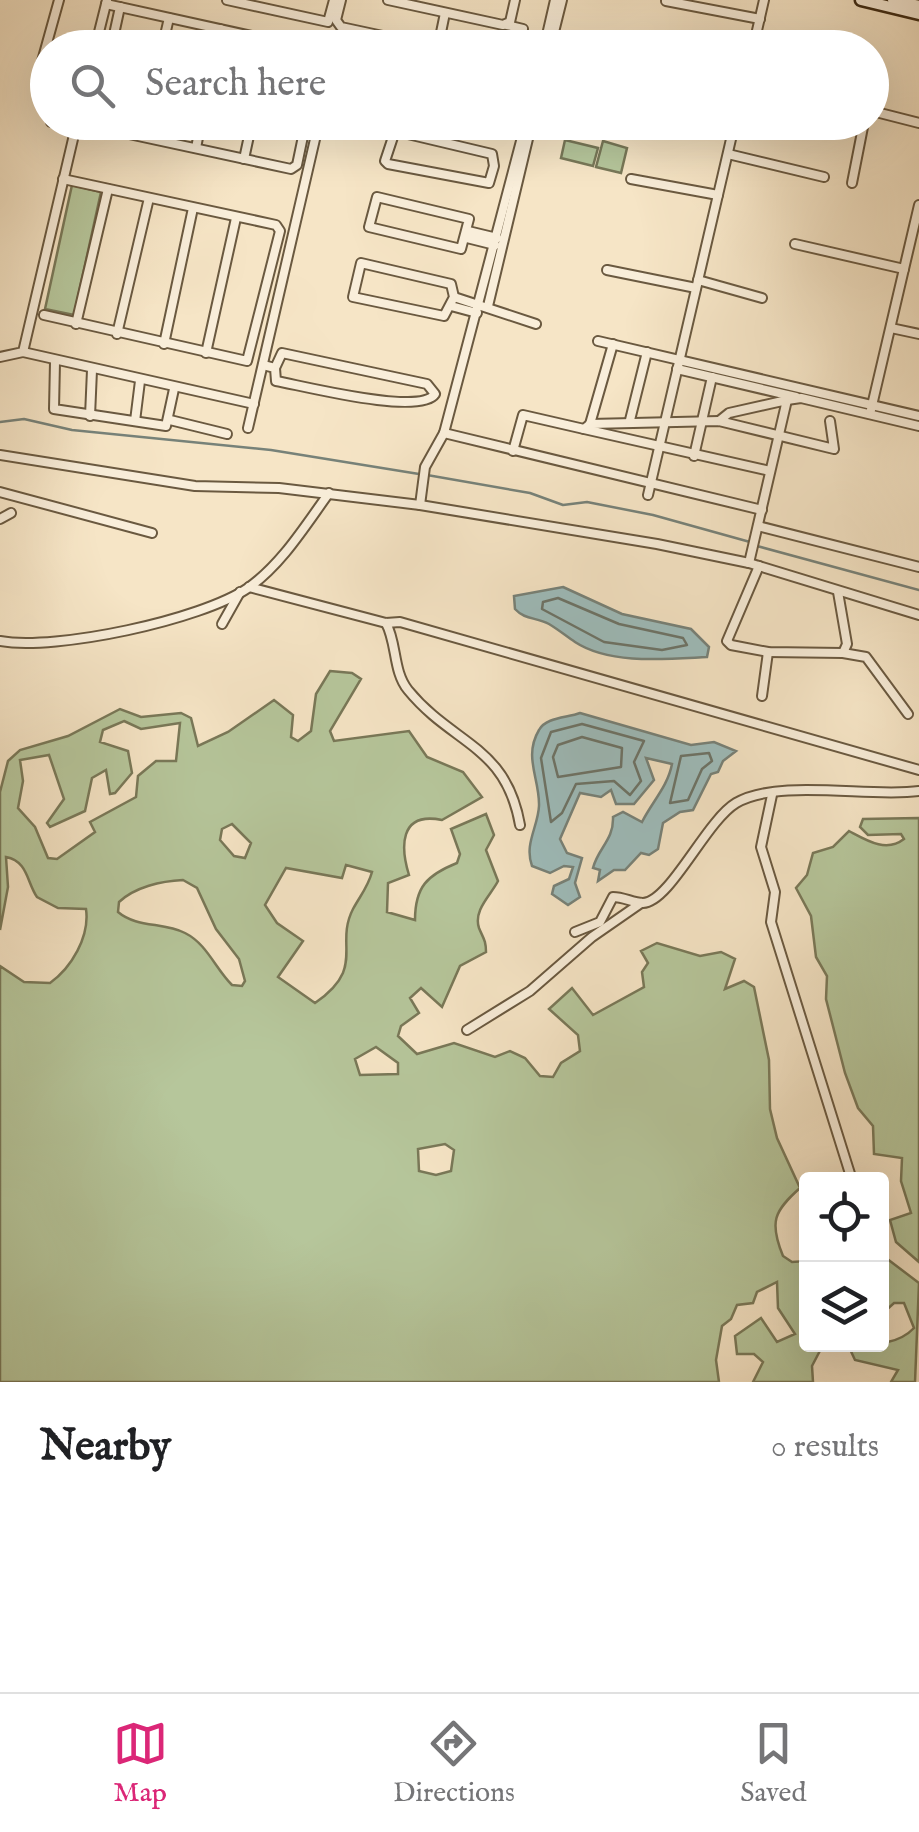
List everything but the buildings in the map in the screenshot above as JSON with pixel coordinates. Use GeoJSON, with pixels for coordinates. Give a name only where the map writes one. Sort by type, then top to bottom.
{"type":"FeatureCollection","features":[{"type":"Feature","properties":{"kind":"street"},"geometry":{"type":"LineString","coordinates":[[50,30],[58,0]]}},
{"type":"Feature","properties":{"kind":"street"},"geometry":{"type":"LineString","coordinates":[[229,0],[328,22],[338,0]]}},
{"type":"Feature","properties":{"kind":"street"},"geometry":{"type":"LineString","coordinates":[[338,0],[336,20],[341,28],[351,30]]}},
{"type":"Feature","properties":{"kind":"street"},"geometry":{"type":"LineString","coordinates":[[388,0],[523,30]]}},
{"type":"Feature","properties":{"kind":"street"},"geometry":{"type":"LineString","coordinates":[[507,25],[515,0]]}},
{"type":"Feature","properties":{"kind":"street"},"geometry":{"type":"LineString","coordinates":[[552,30],[559,0]]}},
{"type":"Feature","properties":{"kind":"street"},"geometry":{"type":"LineString","coordinates":[[757,30],[764,0]]}},
{"type":"Feature","properties":{"kind":"street"},"geometry":{"type":"LineString","coordinates":[[861,0],[919,10]]}},
{"type":"Feature","properties":{"kind":"street"},"geometry":{"type":"LineString","coordinates":[[893,0],[919,10]]}},
{"type":"Feature","properties":{"kind":"street"},"geometry":{"type":"LineString","coordinates":[[666,1],[760,18]]}},
{"type":"Feature","properties":{"kind":"street"},"geometry":{"type":"LineString","coordinates":[[99,30],[106,2],[220,30]]}},
{"type":"Feature","properties":{"kind":"street"},"geometry":{"type":"LineString","coordinates":[[115,30],[120,7]]}},
{"type":"Feature","properties":{"kind":"street"},"geometry":{"type":"LineString","coordinates":[[442,30],[445,13]]}},
{"type":"Feature","properties":{"kind":"street"},"geometry":{"type":"LineString","coordinates":[[166,30],[169,18]]}},
{"type":"Feature","properties":{"kind":"street"},"geometry":{"type":"LineString","coordinates":[[889,116],[919,122]]}},
{"type":"Feature","properties":{"kind":"street"},"geometry":{"type":"LineString","coordinates":[[23,352],[73,140]]}},
{"type":"Feature","properties":{"kind":"street"},"geometry":{"type":"LineString","coordinates":[[157,140],[294,168],[301,140]]}},
{"type":"Feature","properties":{"kind":"street"},"geometry":{"type":"LineString","coordinates":[[196,148],[198,140]]}},
{"type":"Feature","properties":{"kind":"street"},"geometry":{"type":"LineString","coordinates":[[244,159],[248,140]]}},
{"type":"Feature","properties":{"kind":"street"},"geometry":{"type":"LineString","coordinates":[[248,428],[315,140]]}},
{"type":"Feature","properties":{"kind":"street"},"geometry":{"type":"LineString","coordinates":[[390,140],[388,164],[488,184],[493,171],[492,154],[428,140]]}},
{"type":"Feature","properties":{"kind":"street"},"geometry":{"type":"LineString","coordinates":[[482,308],[524,140]]}},
{"type":"Feature","properties":{"kind":"street"},"geometry":{"type":"LineString","coordinates":[[420,504],[425,467],[444,434],[482,308],[524,140]]}},
{"type":"Feature","properties":{"kind":"street"},"geometry":{"type":"LineString","coordinates":[[648,495],[731,140]]}},
{"type":"Feature","properties":{"kind":"street"},"geometry":{"type":"LineString","coordinates":[[852,183],[860,140]]}},
{"type":"Feature","properties":{"kind":"street"},"geometry":{"type":"LineString","coordinates":[[728,154],[824,176]]}},
{"type":"Feature","properties":{"kind":"street"},"geometry":{"type":"LineString","coordinates":[[493,171],[513,175]]}},
{"type":"Feature","properties":{"kind":"street"},"geometry":{"type":"LineString","coordinates":[[44,315],[243,362],[249,359],[280,230],[64,178]]}},
{"type":"Feature","properties":{"kind":"street"},"geometry":{"type":"LineString","coordinates":[[631,178],[718,195]]}},
{"type":"Feature","properties":{"kind":"street"},"geometry":{"type":"LineString","coordinates":[[76,324],[108,189]]}},
{"type":"Feature","properties":{"kind":"street"},"geometry":{"type":"LineString","coordinates":[[378,197],[470,219],[468,235],[460,250],[372,228],[368,221],[378,197]]}},
{"type":"Feature","properties":{"kind":"street"},"geometry":{"type":"LineString","coordinates":[[117,334],[149,198]]}},
{"type":"Feature","properties":{"kind":"street"},"geometry":{"type":"LineString","coordinates":[[871,410],[904,268],[915,242],[919,205]]}},
{"type":"Feature","properties":{"kind":"street"},"geometry":{"type":"LineString","coordinates":[[164,344],[193,208]]}},
{"type":"Feature","properties":{"kind":"street"},"geometry":{"type":"LineString","coordinates":[[206,354],[236,218]]}},
{"type":"Feature","properties":{"kind":"street"},"geometry":{"type":"LineString","coordinates":[[468,235],[496,242]]}},
{"type":"Feature","properties":{"kind":"street"},"geometry":{"type":"LineString","coordinates":[[795,244],[904,268]]}},
{"type":"Feature","properties":{"kind":"street"},"geometry":{"type":"LineString","coordinates":[[358,264],[451,284],[452,302],[444,316],[353,297],[358,264]]}},
{"type":"Feature","properties":{"kind":"street"},"geometry":{"type":"LineString","coordinates":[[607,270],[762,298]]}},
{"type":"Feature","properties":{"kind":"street"},"geometry":{"type":"LineString","coordinates":[[452,302],[536,324]]}},
{"type":"Feature","properties":{"kind":"street"},"geometry":{"type":"LineString","coordinates":[[891,328],[919,334]]}},
{"type":"Feature","properties":{"kind":"street"},"geometry":{"type":"LineString","coordinates":[[598,341],[647,352],[748,386],[919,416]]}},
{"type":"Feature","properties":{"kind":"street"},"geometry":{"type":"LineString","coordinates":[[587,427],[613,344]]}},
{"type":"Feature","properties":{"kind":"street"},"geometry":{"type":"LineString","coordinates":[[0,357],[23,352],[254,404]]}},
{"type":"Feature","properties":{"kind":"street"},"geometry":{"type":"LineString","coordinates":[[435,394],[424,402],[377,400],[276,381],[275,368],[282,352],[428,384],[435,394],[454,398]]}},
{"type":"Feature","properties":{"kind":"street"},"geometry":{"type":"LineString","coordinates":[[630,420],[647,352]]}},
{"type":"Feature","properties":{"kind":"street"},"geometry":{"type":"LineString","coordinates":[[55,362],[51,408],[166,426],[174,389]]}},
{"type":"Feature","properties":{"kind":"street"},"geometry":{"type":"LineString","coordinates":[[678,364],[871,410],[919,426]]}},
{"type":"Feature","properties":{"kind":"street"},"geometry":{"type":"LineString","coordinates":[[263,365],[275,368]]}},
{"type":"Feature","properties":{"kind":"street"},"geometry":{"type":"LineString","coordinates":[[90,416],[92,370]]}},
{"type":"Feature","properties":{"kind":"street"},"geometry":{"type":"LineString","coordinates":[[694,456],[712,377]]}},
{"type":"Feature","properties":{"kind":"street"},"geometry":{"type":"LineString","coordinates":[[136,422],[140,381]]}},
{"type":"Feature","properties":{"kind":"street"},"geometry":{"type":"LineString","coordinates":[[743,409],[748,386]]}},
{"type":"Feature","properties":{"kind":"street"},"geometry":{"type":"LineString","coordinates":[[720,421],[743,409],[801,398]]}},
{"type":"Feature","properties":{"kind":"street"},"geometry":{"type":"LineString","coordinates":[[750,560],[787,400]]}},
{"type":"Feature","properties":{"kind":"street"},"geometry":{"type":"LineString","coordinates":[[513,451],[523,416],[587,427],[694,456],[770,471]]}},
{"type":"Feature","properties":{"kind":"street"},"geometry":{"type":"LineString","coordinates":[[170,420],[227,434]]}},
{"type":"Feature","properties":{"kind":"street"},"geometry":{"type":"LineString","coordinates":[[587,427],[630,420],[720,421],[834,448],[830,422]]}},
{"type":"Feature","properties":{"kind":"street"},"geometry":{"type":"LineString","coordinates":[[444,434],[762,510]]}},
{"type":"Feature","properties":{"kind":"street"},"geometry":{"type":"LineString","coordinates":[[0,455],[195,486],[329,493],[420,504],[750,560],[838,592],[919,615]]}},
{"type":"Feature","properties":{"kind":"street"},"geometry":{"type":"LineString","coordinates":[[0,492],[152,533]]}},
{"type":"Feature","properties":{"kind":"street"},"geometry":{"type":"LineString","coordinates":[[0,641],[41,646],[72,642],[188,612],[244,590],[264,574],[329,493]]}},
{"type":"Feature","properties":{"kind":"street"},"geometry":{"type":"LineString","coordinates":[[0,518],[10,513]]}},
{"type":"Feature","properties":{"kind":"street"},"geometry":{"type":"LineString","coordinates":[[757,528],[919,567]]}},
{"type":"Feature","properties":{"kind":"street"},"geometry":{"type":"LineString","coordinates":[[760,566],[727,644],[768,652],[866,657],[908,714]]}},
{"type":"Feature","properties":{"kind":"street"},"geometry":{"type":"LineString","coordinates":[[264,574],[272,592]]}},
{"type":"Feature","properties":{"kind":"street"},"geometry":{"type":"LineString","coordinates":[[244,590],[272,592],[386,623],[400,622],[919,770]]}},
{"type":"Feature","properties":{"kind":"street"},"geometry":{"type":"LineString","coordinates":[[222,624],[244,590]]}},
{"type":"Feature","properties":{"kind":"street"},"geometry":{"type":"LineString","coordinates":[[838,592],[847,644],[843,653]]}},
{"type":"Feature","properties":{"kind":"street"},"geometry":{"type":"LineString","coordinates":[[386,623],[408,690],[500,768],[515,798],[520,825]]}},
{"type":"Feature","properties":{"kind":"street"},"geometry":{"type":"LineString","coordinates":[[762,696],[768,652]]}},
{"type":"Feature","properties":{"kind":"street"},"geometry":{"type":"LineString","coordinates":[[467,1030],[530,991],[592,936],[641,903],[660,896],[704,832],[743,800],[828,790],[919,791]]}},
{"type":"Feature","properties":{"kind":"street"},"geometry":{"type":"LineString","coordinates":[[772,796],[761,847],[775,892],[771,922],[849,1172]]}},
{"type":"Feature","properties":{"kind":"street"},"geometry":{"type":"LineString","coordinates":[[575,932],[600,922],[613,897],[641,903]]}},
{"type":"Feature","properties":{"kind":"green space"},"geometry":{"type":"Polygon","coordinates":[[[565,140],[598,148],[593,166],[561,158],[565,140]]]}},
{"type":"Feature","properties":{"kind":"green space"},"geometry":{"type":"Polygon","coordinates":[[[603,141],[627,148],[621,173],[596,167],[603,141]]]}},
{"type":"Feature","properties":{"kind":"green space"},"geometry":{"type":"Polygon","coordinates":[[[72,185],[101,192],[74,315],[45,309],[72,185]]]}},
{"type":"Feature","properties":{"kind":"green space"},"geometry":{"type":"Polygon","coordinates":[[[330,671],[352,673],[361,679],[330,731],[334,741],[409,731],[427,757],[463,772],[482,797],[442,820],[417,821],[410,827],[404,844],[409,875],[388,883],[387,912],[415,920],[417,899],[425,884],[457,863],[460,854],[451,829],[486,814],[494,835],[486,850],[498,881],[478,921],[486,952],[460,966],[442,1007],[421,988],[410,998],[419,1013],[401,1026],[398,1036],[417,1054],[454,1043],[495,1057],[510,1051],[525,1058],[540,1076],[553,1077],[561,1063],[580,1051],[578,1035],[549,1009],[572,988],[593,1015],[644,987],[642,972],[648,963],[641,951],[657,943],[700,956],[721,952],[735,959],[725,989],[744,981],[754,987],[769,1060],[770,1109],[777,1138],[799,1186],[784,1204],[775,1226],[783,1256],[799,1262],[799,1352],[819,1352],[812,1366],[813,1382],[753,1382],[763,1362],[754,1354],[737,1354],[735,1336],[761,1318],[777,1342],[795,1334],[778,1308],[777,1282],[757,1292],[753,1303],[737,1305],[731,1319],[722,1326],[716,1360],[719,1382],[0,1382],[0,966],[24,982],[50,983],[77,951],[86,920],[86,909],[58,908],[37,897],[23,868],[6,857],[8,887],[0,930],[0,792],[8,761],[20,750],[68,736],[120,709],[141,717],[181,713],[191,718],[198,746],[228,732],[274,700],[293,715],[291,737],[298,741],[311,731],[316,694],[330,671]],[[124,721],[103,730],[100,742],[128,751],[132,773],[110,794],[106,770],[92,778],[85,811],[50,827],[47,823],[64,799],[49,755],[20,760],[23,781],[18,808],[35,827],[48,858],[57,859],[95,832],[90,822],[136,797],[138,776],[156,761],[176,761],[180,723],[141,729],[124,721]],[[232,824],[222,829],[220,840],[234,856],[245,858],[251,843],[232,824]],[[346,865],[342,878],[286,868],[265,905],[277,923],[303,941],[278,977],[315,1003],[331,990],[345,967],[348,922],[372,872],[346,865]],[[183,880],[140,889],[119,902],[118,912],[133,920],[185,933],[205,950],[232,985],[242,986],[245,981],[239,959],[216,929],[197,888],[183,880]],[[376,1047],[355,1059],[360,1075],[398,1074],[398,1063],[376,1047]],[[445,1144],[418,1149],[419,1171],[436,1175],[451,1171],[454,1150],[445,1144]]]}},
{"type":"Feature","properties":{"kind":"green space"},"geometry":{"type":"Polygon","coordinates":[[[919,818],[919,1262],[896,1242],[890,1220],[911,1213],[901,1181],[902,1158],[874,1154],[873,1126],[858,1108],[845,1073],[826,999],[827,976],[816,957],[811,916],[796,888],[807,875],[813,853],[833,847],[849,831],[883,845],[904,839],[901,834],[868,835],[860,827],[863,819],[919,818]]]}},
{"type":"Feature","properties":{"kind":"green space"},"geometry":{"type":"Polygon","coordinates":[[[889,1260],[919,1283],[915,1382],[891,1382],[898,1370],[855,1360],[851,1352],[889,1352],[889,1342],[914,1328],[904,1303],[889,1308],[889,1260]]]}},
{"type":"Feature","properties":{"kind":"water"},"geometry":{"type":"Polygon","coordinates":[[[563,587],[622,614],[691,629],[709,647],[707,657],[639,659],[605,654],[515,609],[514,596],[563,587]]]}},
{"type":"Feature","properties":{"kind":"water"},"geometry":{"type":"Polygon","coordinates":[[[580,713],[691,745],[714,742],[736,751],[723,761],[718,772],[711,774],[693,810],[680,812],[663,823],[658,849],[649,855],[641,853],[625,870],[614,870],[598,881],[600,870],[593,868],[611,832],[613,817],[623,812],[642,822],[672,764],[646,758],[654,780],[634,804],[616,804],[611,790],[601,797],[580,793],[560,839],[567,853],[582,858],[575,883],[580,897],[568,905],[552,894],[554,886],[569,879],[573,867],[564,866],[550,873],[532,866],[530,858],[539,806],[532,749],[542,726],[580,713]]]}},
{"type":"Feature","properties":{"kind":"waterway"},"geometry":{"type":"LineString","coordinates":[[0,422],[24,419],[72,430],[271,450],[419,474]]}},
{"type":"Feature","properties":{"kind":"waterway"},"geometry":{"type":"LineString","coordinates":[[427,475],[530,493],[563,505],[587,502],[653,515],[750,542]]}},
{"type":"Feature","properties":{"kind":"waterway"},"geometry":{"type":"LineString","coordinates":[[757,546],[919,590]]}}]}
